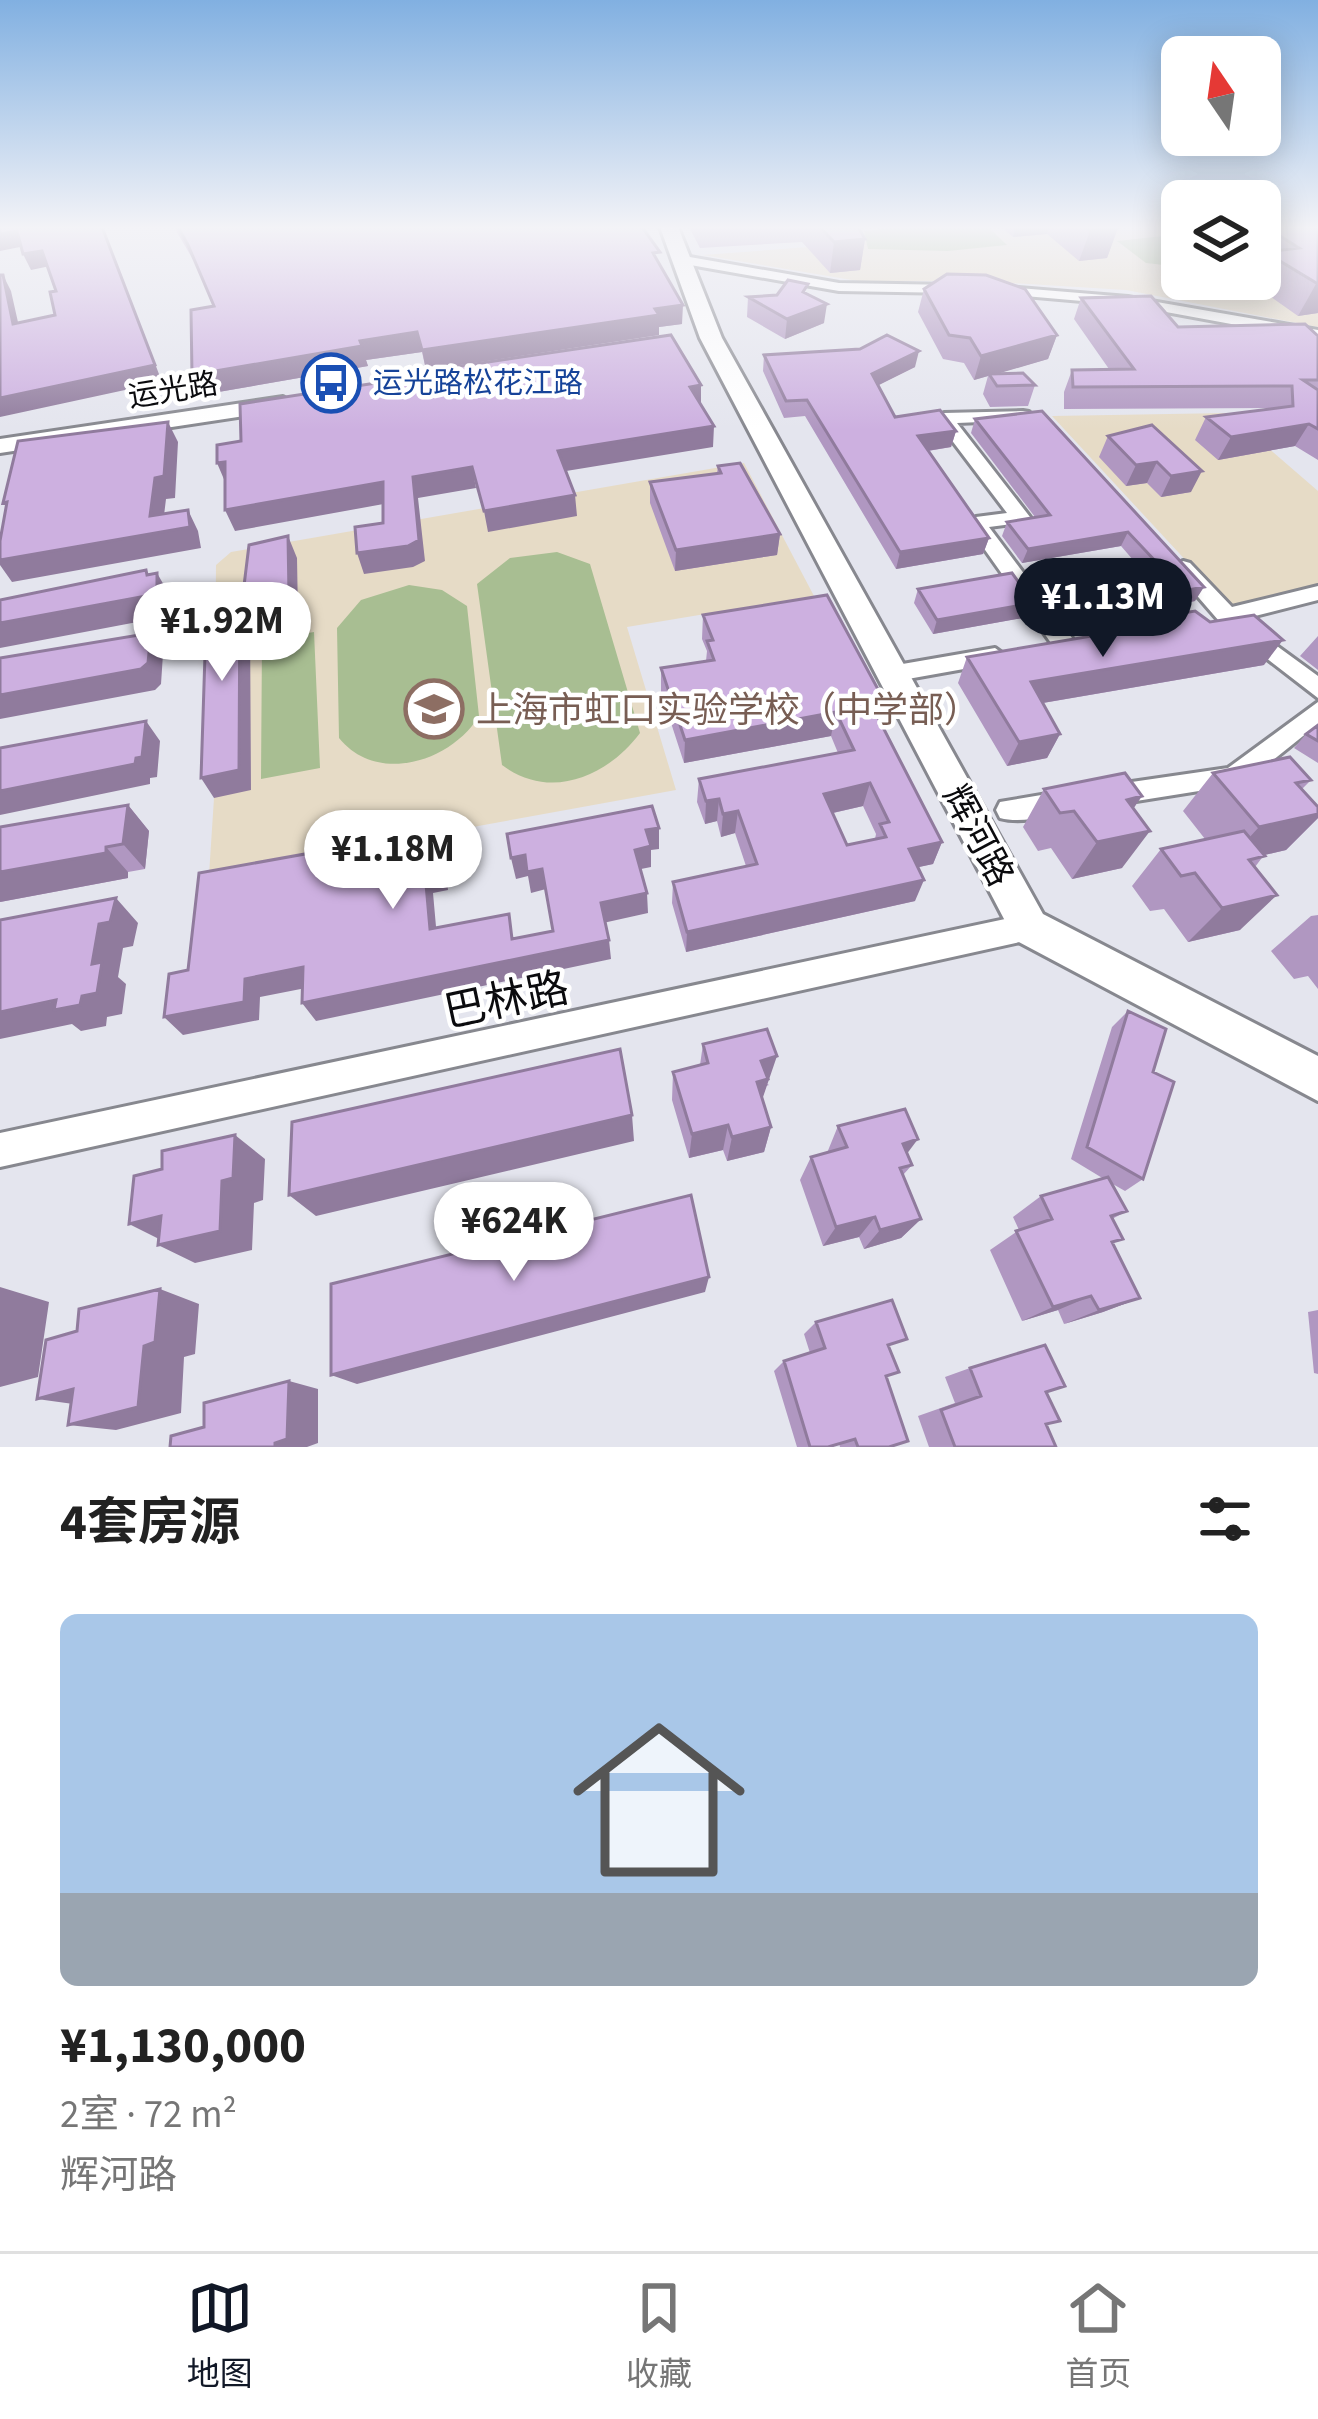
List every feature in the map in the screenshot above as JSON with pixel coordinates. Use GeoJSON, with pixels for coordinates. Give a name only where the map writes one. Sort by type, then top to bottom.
{"type":"FeatureCollection","features":[{"type":"Feature","properties":{"kind":"street","name":"辉河路"},"geometry":{"type":"LineString","coordinates":[[691,295],[700,340],[1029,927],[1318,1079]]}},
{"type":"Feature","properties":{"kind":"street"},"geometry":{"type":"LineString","coordinates":[[1060,295],[1127,301],[1318,335]]}},
{"type":"Feature","properties":{"kind":"street","name":"运光路"},"geometry":{"type":"LineString","coordinates":[[0,446],[314,399]]}},
{"type":"Feature","properties":{"kind":"street"},"geometry":{"type":"LineString","coordinates":[[891,674],[1054,646],[976,524],[1020,517],[944,418],[1044,416]]}},
{"type":"Feature","properties":{"kind":"street"},"geometry":{"type":"LineString","coordinates":[[1166,549],[1216,618],[1318,689]]}},
{"type":"Feature","properties":{"kind":"street"},"geometry":{"type":"LineString","coordinates":[[1216,618],[1318,593]]}},
{"type":"Feature","properties":{"kind":"street"},"geometry":{"type":"LineString","coordinates":[[1009,810],[1234,777],[1318,710]]}},
{"type":"Feature","properties":{"kind":"street","name":"巴林路"},"geometry":{"type":"LineString","coordinates":[[0,1150],[1029,927]]}},
{"type":"Feature","properties":{"kind":"shaded area"},"geometry":{"type":"Polygon","coordinates":[[[1281,295],[1318,295],[1318,327],[1178,300],[1281,300],[1281,295]]]}},
{"type":"Feature","properties":{"kind":"shaded area"},"geometry":{"type":"Polygon","coordinates":[[[1228,413],[1318,491],[1318,588],[1229,607],[1052,416],[1228,413]]]}},
{"type":"Feature","properties":{"kind":"shaded area","name":"上海市虹口实验学校（中学部）"},"geometry":{"type":"Polygon","coordinates":[[[744,463],[814,596],[627,627],[676,790],[209,875],[216,565],[231,552],[744,463]]]}},
{"type":"Feature","properties":{"kind":"green space"},"geometry":{"type":"Polygon","coordinates":[[[557,552],[590,564],[640,733],[611,762],[577,779],[558,782],[520,776],[502,765],[477,584],[510,558],[557,552]]]}},
{"type":"Feature","properties":{"kind":"green space"},"geometry":{"type":"Polygon","coordinates":[[[409,585],[442,590],[467,606],[479,716],[467,732],[432,756],[393,764],[373,761],[339,738],[337,628],[361,600],[409,585]]]}},
{"type":"Feature","properties":{"kind":"green space"},"geometry":{"type":"Polygon","coordinates":[[[314,632],[320,768],[261,779],[262,641],[314,632]]]}},
{"type":"Feature","properties":{"kind":"building"},"geometry":{"type":"Polygon","coordinates":[[[0,295],[7,295],[13,324],[55,315],[51,295],[128,295],[155,365],[0,398],[0,295]]]}},
{"type":"Feature","properties":{"kind":"building"},"geometry":{"type":"Polygon","coordinates":[[[209,295],[677,295],[683,305],[655,309],[659,315],[422,350],[417,332],[192,375],[191,310],[214,306],[209,295]]]}},
{"type":"Feature","properties":{"kind":"building"},"geometry":{"type":"Polygon","coordinates":[[[808,295],[827,304],[787,319],[748,297],[808,295]]]}},
{"type":"Feature","properties":{"kind":"building"},"geometry":{"type":"Polygon","coordinates":[[[927,295],[1029,295],[1057,335],[981,356],[970,338],[949,335],[927,295]]]}},
{"type":"Feature","properties":{"kind":"building"},"geometry":{"type":"Polygon","coordinates":[[[1151,296],[1178,327],[1305,324],[1318,336],[1318,380],[1303,380],[1318,390],[1318,429],[1309,424],[1231,437],[1206,417],[1293,406],[1292,386],[1073,387],[1072,370],[1134,369],[1081,298],[1151,296]]]}},
{"type":"Feature","properties":{"kind":"building"},"geometry":{"type":"Polygon","coordinates":[[[671,335],[701,385],[690,387],[714,426],[558,451],[575,495],[484,511],[472,467],[413,477],[419,540],[408,546],[357,553],[355,527],[383,523],[383,482],[225,510],[225,462],[217,463],[217,445],[241,441],[240,404],[671,335]]]}},
{"type":"Feature","properties":{"kind":"building"},"geometry":{"type":"Polygon","coordinates":[[[887,335],[919,351],[872,374],[895,417],[940,410],[956,431],[918,436],[989,538],[900,552],[807,400],[786,401],[764,355],[860,349],[887,335]]]}},
{"type":"Feature","properties":{"kind":"building"},"geometry":{"type":"Polygon","coordinates":[[[1023,373],[1035,385],[997,386],[989,374],[1023,373]]]}},
{"type":"Feature","properties":{"kind":"building"},"geometry":{"type":"Polygon","coordinates":[[[1042,411],[1204,587],[1158,598],[1163,602],[1079,616],[1053,583],[1159,565],[1128,532],[1028,549],[1007,522],[1050,515],[975,419],[1042,411]]]}},
{"type":"Feature","properties":{"kind":"building"},"geometry":{"type":"Polygon","coordinates":[[[168,422],[164,476],[155,478],[150,516],[188,510],[190,527],[0,560],[7,502],[3,503],[18,441],[168,422]]]}},
{"type":"Feature","properties":{"kind":"building"},"geometry":{"type":"Polygon","coordinates":[[[1152,425],[1202,471],[1171,476],[1157,462],[1136,465],[1108,436],[1152,425]]]}},
{"type":"Feature","properties":{"kind":"building"},"geometry":{"type":"Polygon","coordinates":[[[740,463],[780,534],[676,550],[650,482],[721,473],[718,466],[740,463]]]}},
{"type":"Feature","properties":{"kind":"building"},"geometry":{"type":"Polygon","coordinates":[[[288,536],[289,594],[242,602],[249,545],[288,536]]]}},
{"type":"Feature","properties":{"kind":"building"},"geometry":{"type":"Polygon","coordinates":[[[146,570],[147,575],[157,573],[157,594],[0,623],[0,600],[146,570]]]}},
{"type":"Feature","properties":{"kind":"building"},"geometry":{"type":"Polygon","coordinates":[[[1012,573],[1034,603],[937,620],[918,589],[1012,573]]]}},
{"type":"Feature","properties":{"kind":"building"},"geometry":{"type":"Polygon","coordinates":[[[240,588],[239,770],[201,778],[207,593],[240,588]]]}},
{"type":"Feature","properties":{"kind":"building"},"geometry":{"type":"Polygon","coordinates":[[[827,595],[886,704],[872,706],[942,842],[909,849],[924,880],[687,932],[673,882],[757,864],[738,811],[723,814],[719,799],[706,801],[699,779],[854,750],[836,712],[685,740],[661,668],[714,660],[707,641],[713,640],[703,615],[827,595]],[[870,783],[824,794],[847,845],[886,837],[880,824],[889,822],[870,783]]]}},
{"type":"Feature","properties":{"kind":"building"},"geometry":{"type":"Polygon","coordinates":[[[1195,611],[1210,622],[1254,615],[1283,640],[1031,682],[1060,734],[1019,742],[967,657],[1104,634],[1099,627],[1195,611]]]}},
{"type":"Feature","properties":{"kind":"building"},"geometry":{"type":"Polygon","coordinates":[[[151,633],[148,663],[141,669],[0,695],[0,658],[151,633]]]}},
{"type":"Feature","properties":{"kind":"building"},"geometry":{"type":"Polygon","coordinates":[[[146,721],[142,757],[135,764],[0,791],[0,748],[146,721]]]}},
{"type":"Feature","properties":{"kind":"building"},"geometry":{"type":"Polygon","coordinates":[[[1318,725],[1318,741],[1306,734],[1318,725]]]}},
{"type":"Feature","properties":{"kind":"building"},"geometry":{"type":"Polygon","coordinates":[[[1290,757],[1311,780],[1296,783],[1318,807],[1318,814],[1259,827],[1213,773],[1290,757]]]}},
{"type":"Feature","properties":{"kind":"building"},"geometry":{"type":"Polygon","coordinates":[[[1125,773],[1142,796],[1127,800],[1150,831],[1097,842],[1074,811],[1060,813],[1044,789],[1125,773]]]}},
{"type":"Feature","properties":{"kind":"building"},"geometry":{"type":"Polygon","coordinates":[[[128,805],[123,844],[106,847],[106,853],[0,872],[0,827],[128,805]]]}},
{"type":"Feature","properties":{"kind":"building"},"geometry":{"type":"Polygon","coordinates":[[[652,806],[659,828],[646,830],[651,846],[635,850],[647,893],[601,903],[609,940],[302,1003],[303,967],[245,979],[244,1002],[164,1017],[169,974],[188,970],[199,873],[450,828],[453,850],[439,852],[441,869],[425,873],[430,929],[509,914],[512,939],[553,931],[542,869],[527,872],[525,855],[511,858],[507,834],[652,806]]]}},
{"type":"Feature","properties":{"kind":"building"},"geometry":{"type":"Polygon","coordinates":[[[1244,831],[1265,856],[1249,860],[1277,895],[1222,908],[1195,873],[1181,876],[1161,849],[1244,831]]]}},
{"type":"Feature","properties":{"kind":"building"},"geometry":{"type":"Polygon","coordinates":[[[116,898],[110,922],[99,924],[92,964],[102,962],[97,993],[82,996],[80,1005],[54,1010],[56,1000],[0,1012],[0,920],[116,898]]]}},
{"type":"Feature","properties":{"kind":"building"},"geometry":{"type":"Polygon","coordinates":[[[1128,1011],[1166,1029],[1153,1072],[1174,1082],[1143,1179],[1087,1147],[1128,1011]]]}},
{"type":"Feature","properties":{"kind":"building"},"geometry":{"type":"Polygon","coordinates":[[[767,1029],[777,1056],[761,1061],[768,1079],[757,1082],[771,1127],[732,1137],[728,1125],[692,1134],[673,1072],[708,1063],[703,1044],[767,1029]]]}},
{"type":"Feature","properties":{"kind":"building"},"geometry":{"type":"Polygon","coordinates":[[[620,1049],[632,1115],[289,1195],[292,1122],[620,1049]]]}},
{"type":"Feature","properties":{"kind":"building"},"geometry":{"type":"Polygon","coordinates":[[[905,1109],[918,1139],[903,1144],[912,1165],[900,1168],[921,1219],[880,1230],[875,1217],[836,1227],[811,1157],[847,1147],[838,1126],[905,1109]]]}},
{"type":"Feature","properties":{"kind":"building"},"geometry":{"type":"Polygon","coordinates":[[[235,1135],[233,1178],[222,1181],[220,1231],[158,1245],[161,1216],[129,1224],[134,1176],[162,1169],[162,1151],[235,1135]]]}},
{"type":"Feature","properties":{"kind":"building"},"geometry":{"type":"Polygon","coordinates":[[[1108,1177],[1127,1211],[1111,1216],[1123,1239],[1112,1242],[1140,1298],[1099,1310],[1091,1296],[1053,1307],[1016,1231],[1052,1219],[1041,1196],[1108,1177]]]}},
{"type":"Feature","properties":{"kind":"building"},"geometry":{"type":"Polygon","coordinates":[[[691,1195],[709,1277],[331,1375],[331,1284],[691,1195]]]}},
{"type":"Feature","properties":{"kind":"building"},"geometry":{"type":"Polygon","coordinates":[[[160,1289],[155,1342],[144,1346],[138,1407],[68,1425],[73,1389],[37,1399],[46,1340],[77,1331],[79,1309],[160,1289]]]}},
{"type":"Feature","properties":{"kind":"building"},"geometry":{"type":"Polygon","coordinates":[[[892,1300],[907,1339],[888,1345],[899,1372],[886,1376],[908,1441],[889,1447],[858,1447],[855,1439],[810,1447],[784,1361],[825,1348],[816,1322],[892,1300]]]}},
{"type":"Feature","properties":{"kind":"building"},"geometry":{"type":"Polygon","coordinates":[[[1045,1345],[1065,1386],[1046,1392],[1060,1421],[1046,1424],[1056,1447],[955,1447],[941,1410],[981,1396],[970,1368],[1045,1345]]]}},
{"type":"Feature","properties":{"kind":"building"},"geometry":{"type":"Polygon","coordinates":[[[289,1381],[287,1439],[275,1447],[170,1447],[171,1436],[204,1427],[204,1403],[289,1381]]]}},
{"type":"Feature","properties":{"kind":"place","name":"运光路松花江路"},"geometry":{"type":"Point","coordinates":[331,383]}},
{"type":"Feature","properties":{"kind":"place","name":"上海市虹口实验学校（中学部）"},"geometry":{"type":"Point","coordinates":[434,709]}}]}
